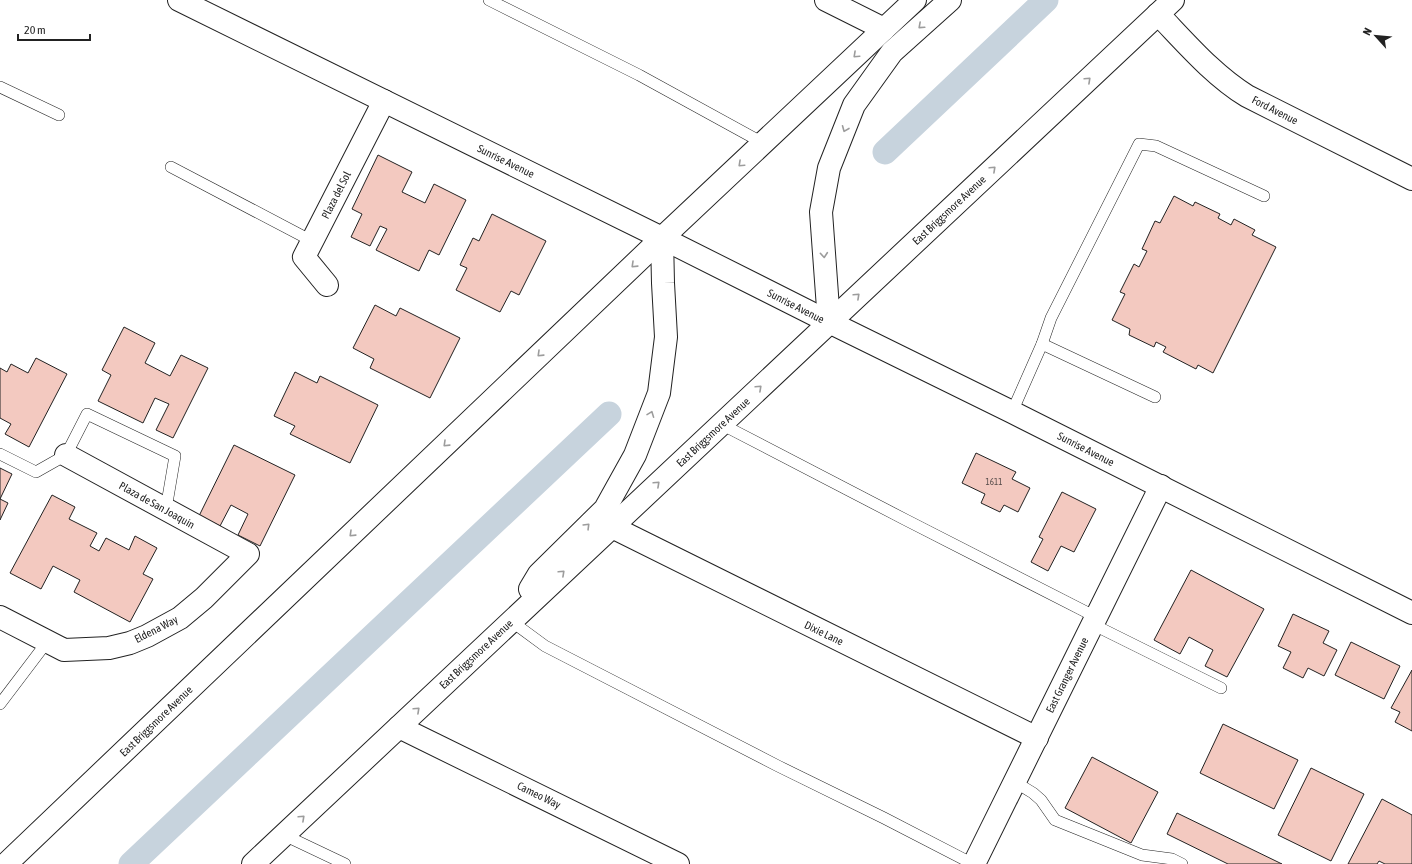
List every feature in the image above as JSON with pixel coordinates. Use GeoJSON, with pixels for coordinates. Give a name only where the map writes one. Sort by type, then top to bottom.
{"type":"FeatureCollection","features":[{"type":"Feature","properties":{"kind":"street"},"geometry":{"type":"LineString","coordinates":[[826,0],[884,29]]}},
{"type":"Feature","properties":{"kind":"street","name":"East Briggsmore Avenue"},"geometry":{"type":"LineString","coordinates":[[6,864],[662,238],[915,0]]}},
{"type":"Feature","properties":{"kind":"street"},"geometry":{"type":"LineString","coordinates":[[829,322],[821,212],[830,168],[854,105],[892,52],[950,0]]}},
{"type":"Feature","properties":{"kind":"street","name":"Sunrise Avenue"},"geometry":{"type":"LineString","coordinates":[[185,1],[1161,486],[1412,613]]}},
{"type":"Feature","properties":{"kind":"street","name":"East Briggsmore Avenue"},"geometry":{"type":"LineString","coordinates":[[253,864],[1166,7]]}},
{"type":"Feature","properties":{"kind":"street","name":"Ford Avenue"},"geometry":{"type":"LineString","coordinates":[[1166,7],[1216,73],[1231,86],[1247,96],[1412,179]]}},
{"type":"Feature","properties":{"kind":"street","name":"Plaza del Sol"},"geometry":{"type":"LineString","coordinates":[[327,285],[304,257],[384,101]]}},
{"type":"Feature","properties":{"kind":"street"},"geometry":{"type":"LineString","coordinates":[[511,621],[539,574],[605,509],[635,455],[659,393],[666,337],[662,238]]}},
{"type":"Feature","properties":{"kind":"street","name":"Plaza de San Joaquin"},"geometry":{"type":"LineString","coordinates":[[66,455],[248,554]]}},
{"type":"Feature","properties":{"kind":"street","name":"East Granger Avenue"},"geometry":{"type":"LineString","coordinates":[[974,864],[1161,486]]}},
{"type":"Feature","properties":{"kind":"street","name":"Dixie Lane"},"geometry":{"type":"LineString","coordinates":[[612,527],[1037,738]]}},
{"type":"Feature","properties":{"kind":"street","name":"Eldena Way"},"geometry":{"type":"LineString","coordinates":[[0,617],[64,650],[108,648],[130,643],[147,636],[180,618],[204,598],[248,554]]}},
{"type":"Feature","properties":{"kind":"street","name":"Cameo Way"},"geometry":{"type":"LineString","coordinates":[[399,726],[678,864]]}},
{"type":"Feature","properties":{"kind":"lane"},"geometry":{"type":"LineString","coordinates":[[489,0],[639,75],[763,143]]}},
{"type":"Feature","properties":{"kind":"lane"},"geometry":{"type":"LineString","coordinates":[[0,87],[59,115]]}},
{"type":"Feature","properties":{"kind":"lane"},"geometry":{"type":"LineString","coordinates":[[1012,412],[1042,344],[1051,318],[1138,144],[1156,146],[1264,196]]}},
{"type":"Feature","properties":{"kind":"lane"},"geometry":{"type":"LineString","coordinates":[[171,167],[312,241]]}},
{"type":"Feature","properties":{"kind":"lane"},"geometry":{"type":"LineString","coordinates":[[1042,344],[1155,397]]}},
{"type":"Feature","properties":{"kind":"lane"},"geometry":{"type":"LineString","coordinates":[[0,454],[36,472],[66,455],[87,414],[175,456],[166,509]]}},
{"type":"Feature","properties":{"kind":"lane"},"geometry":{"type":"LineString","coordinates":[[721,424],[906,520],[1221,688]]}},
{"type":"Feature","properties":{"kind":"lane"},"geometry":{"type":"LineString","coordinates":[[511,621],[552,649],[778,766],[974,864]]}},
{"type":"Feature","properties":{"kind":"lane"},"geometry":{"type":"LineString","coordinates":[[0,704],[47,642]]}},
{"type":"Feature","properties":{"kind":"lane"},"geometry":{"type":"LineString","coordinates":[[1015,782],[1033,793],[1041,800],[1056,820],[1142,855],[1172,859],[1182,864]]}},
{"type":"Feature","properties":{"kind":"lane"},"geometry":{"type":"LineString","coordinates":[[284,835],[345,864]]}},
{"type":"Feature","properties":{"kind":"building"},"geometry":{"type":"Polygon","coordinates":[[[378,155],[412,172],[402,192],[425,203],[434,184],[466,200],[439,255],[429,250],[419,271],[376,250],[387,229],[380,226],[370,246],[351,237],[362,214],[352,209],[378,155]]]}},
{"type":"Feature","properties":{"kind":"building"},"geometry":{"type":"Polygon","coordinates":[[[1174,196],[1193,206],[1195,202],[1220,214],[1218,218],[1231,225],[1234,219],[1255,230],[1252,235],[1276,247],[1213,373],[1198,365],[1196,369],[1163,352],[1166,347],[1156,342],[1154,347],[1129,335],[1130,329],[1112,320],[1125,294],[1120,292],[1134,264],[1139,267],[1147,251],[1142,249],[1155,221],[1160,223],[1174,196]]]}},
{"type":"Feature","properties":{"kind":"building"},"geometry":{"type":"Polygon","coordinates":[[[492,214],[546,241],[519,295],[511,291],[500,312],[456,290],[467,268],[460,265],[473,238],[479,241],[492,214]]]}},
{"type":"Feature","properties":{"kind":"building"},"geometry":{"type":"Polygon","coordinates":[[[375,305],[396,316],[400,308],[460,338],[430,398],[370,368],[374,359],[353,348],[375,305]]]}},
{"type":"Feature","properties":{"kind":"building"},"geometry":{"type":"Polygon","coordinates":[[[124,327],[155,343],[145,363],[170,376],[181,355],[208,368],[173,438],[156,430],[169,404],[155,398],[143,423],[98,401],[111,375],[102,370],[124,327]]]}},
{"type":"Feature","properties":{"kind":"building"},"geometry":{"type":"Polygon","coordinates":[[[36,358],[67,374],[29,447],[5,434],[11,424],[0,418],[0,368],[7,372],[11,364],[28,373],[36,358]]]}},
{"type":"Feature","properties":{"kind":"building"},"geometry":{"type":"Polygon","coordinates":[[[295,372],[317,383],[320,376],[378,405],[350,463],[290,434],[295,426],[274,416],[295,372]]]}},
{"type":"Feature","properties":{"kind":"building"},"geometry":{"type":"Polygon","coordinates":[[[234,445],[295,475],[260,546],[238,535],[248,514],[231,505],[220,526],[199,516],[234,445]]]}},
{"type":"Feature","properties":{"kind":"building"},"geometry":{"type":"Polygon","coordinates":[[[976,453],[1016,472],[1012,479],[1030,488],[1018,512],[1004,505],[1000,512],[981,503],[985,494],[962,483],[976,453]]]}},
{"type":"Feature","properties":{"kind":"building"},"geometry":{"type":"Polygon","coordinates":[[[0,468],[12,474],[0,499],[0,468]]]}},
{"type":"Feature","properties":{"kind":"building"},"geometry":{"type":"Polygon","coordinates":[[[1062,492],[1096,509],[1074,552],[1061,546],[1048,571],[1031,562],[1043,539],[1039,537],[1062,492]]]}},
{"type":"Feature","properties":{"kind":"building"},"geometry":{"type":"Polygon","coordinates":[[[52,495],[75,507],[69,519],[97,533],[90,546],[99,551],[106,538],[129,550],[135,536],[157,548],[143,574],[153,579],[130,622],[74,592],[80,580],[53,566],[41,589],[10,573],[52,495]]]}},
{"type":"Feature","properties":{"kind":"building"},"geometry":{"type":"Polygon","coordinates":[[[0,499],[8,503],[0,520],[0,499]]]}},
{"type":"Feature","properties":{"kind":"building"},"geometry":{"type":"Polygon","coordinates":[[[1191,570],[1264,609],[1227,677],[1205,666],[1213,650],[1189,637],[1180,654],[1154,640],[1191,570]]]}},
{"type":"Feature","properties":{"kind":"building"},"geometry":{"type":"Polygon","coordinates":[[[1293,614],[1329,631],[1323,643],[1337,650],[1324,676],[1308,668],[1303,678],[1283,668],[1291,652],[1278,646],[1293,614]]]}},
{"type":"Feature","properties":{"kind":"building"},"geometry":{"type":"Polygon","coordinates":[[[1351,642],[1400,666],[1384,699],[1335,675],[1351,642]]]}},
{"type":"Feature","properties":{"kind":"building"},"geometry":{"type":"Polygon","coordinates":[[[1412,670],[1412,731],[1395,722],[1400,712],[1391,708],[1412,670]]]}},
{"type":"Feature","properties":{"kind":"building"},"geometry":{"type":"Polygon","coordinates":[[[1223,724],[1298,760],[1274,809],[1200,773],[1223,724]]]}},
{"type":"Feature","properties":{"kind":"building"},"geometry":{"type":"Polygon","coordinates":[[[1092,757],[1158,792],[1131,843],[1065,808],[1092,757]]]}},
{"type":"Feature","properties":{"kind":"building"},"geometry":{"type":"Polygon","coordinates":[[[1311,768],[1364,794],[1331,861],[1278,835],[1311,768]]]}},
{"type":"Feature","properties":{"kind":"building"},"geometry":{"type":"Polygon","coordinates":[[[1382,799],[1412,815],[1412,864],[1385,864],[1379,861],[1377,864],[1348,864],[1382,799]]]}},
{"type":"Feature","properties":{"kind":"building"},"geometry":{"type":"Polygon","coordinates":[[[1177,813],[1282,864],[1228,864],[1167,834],[1177,813]]]}},
{"type":"Feature","properties":{"kind":"waterway"},"geometry":{"type":"LineString","coordinates":[[885,152],[1046,0]]}},
{"type":"Feature","properties":{"kind":"waterway"},"geometry":{"type":"LineString","coordinates":[[131,864],[609,414]]}}]}
